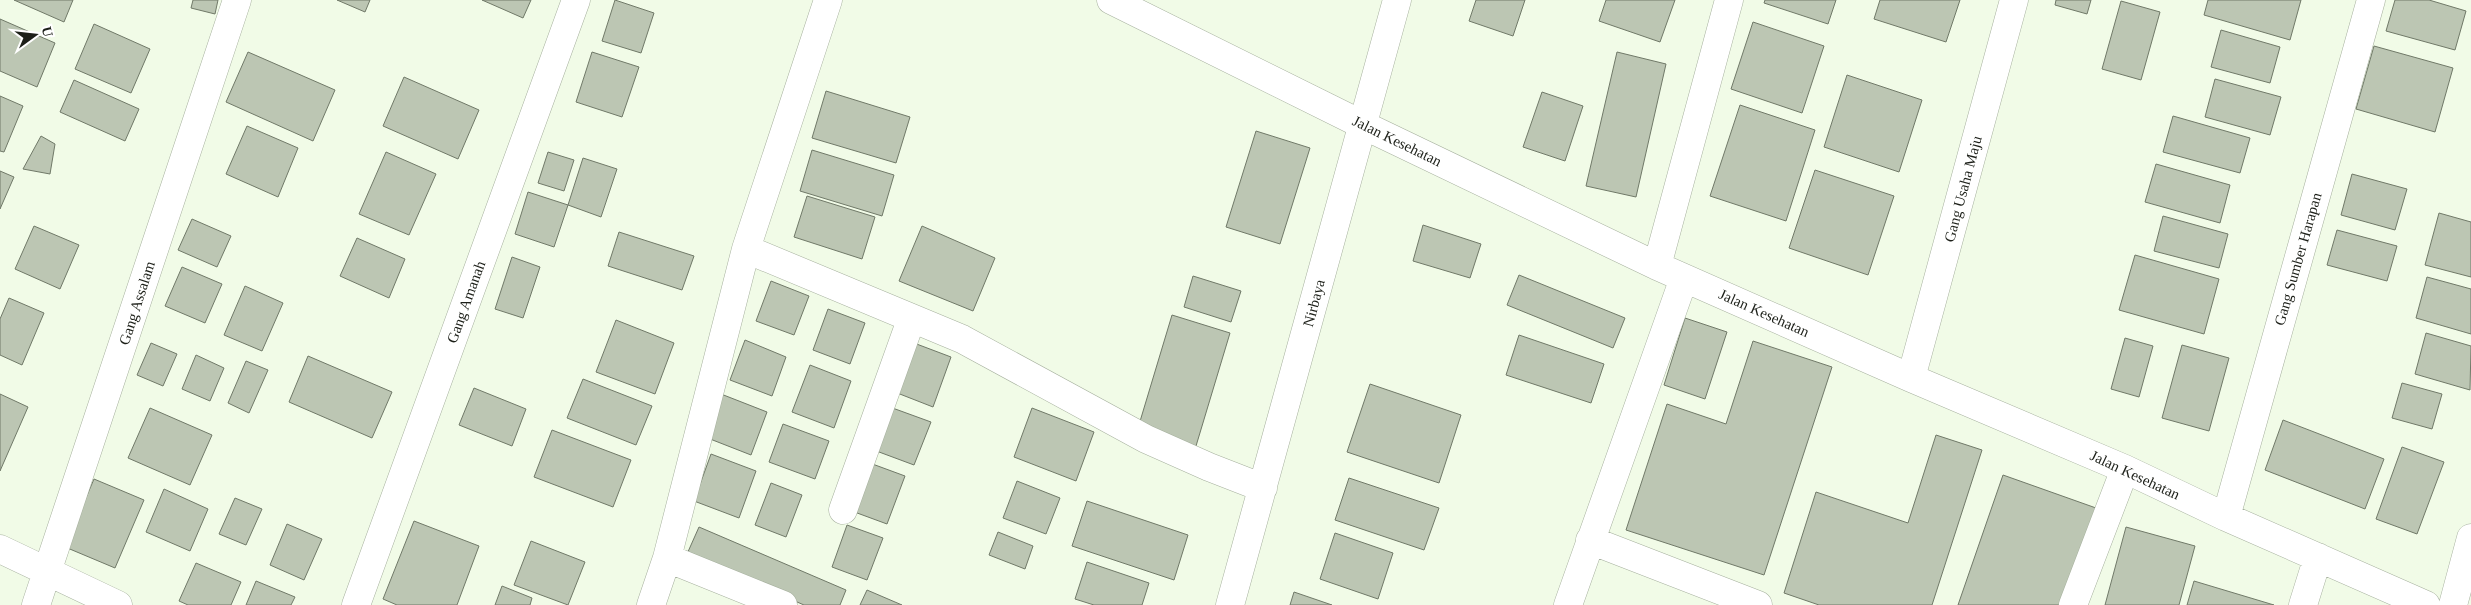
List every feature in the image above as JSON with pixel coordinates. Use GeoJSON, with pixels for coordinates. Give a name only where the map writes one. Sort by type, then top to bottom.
{"type":"FeatureCollection","features":[{"type":"Feature","properties":{"kind":"street","name":"Gang Assalam"},"geometry":{"type":"LineString","coordinates":[[36,605],[237,0]]}},
{"type":"Feature","properties":{"kind":"street","name":"Gang Amanah"},"geometry":{"type":"LineString","coordinates":[[356,605],[576,0]]}},
{"type":"Feature","properties":{"kind":"street"},"geometry":{"type":"LineString","coordinates":[[651,605],[667,558],[746,250],[828,0]]}},
{"type":"Feature","properties":{"kind":"street","name":"Jalan Kesehatan"},"geometry":{"type":"LineString","coordinates":[[1111,0],[1363,125],[1657,266],[1911,378],[2125,469],[2226,517],[2426,605]]}},
{"type":"Feature","properties":{"kind":"street","name":"Nirbaya"},"geometry":{"type":"LineString","coordinates":[[1230,605],[1397,0]]}},
{"type":"Feature","properties":{"kind":"street"},"geometry":{"type":"LineString","coordinates":[[1657,266],[1729,0]]}},
{"type":"Feature","properties":{"kind":"street","name":"Gang Usaha Maju"},"geometry":{"type":"LineString","coordinates":[[1911,378],[2014,0]]}},
{"type":"Feature","properties":{"kind":"street","name":"Gang Sumber Harapan"},"geometry":{"type":"LineString","coordinates":[[2226,517],[2371,0]]}},
{"type":"Feature","properties":{"kind":"street"},"geometry":{"type":"LineString","coordinates":[[746,250],[911,320],[962,339],[1146,439],[1263,488]]}},
{"type":"Feature","properties":{"kind":"street"},"geometry":{"type":"LineString","coordinates":[[1568,605],[1684,278]]}},
{"type":"Feature","properties":{"kind":"street"},"geometry":{"type":"LineString","coordinates":[[843,510],[911,320]]}},
{"type":"Feature","properties":{"kind":"street"},"geometry":{"type":"LineString","coordinates":[[2073,605],[2125,469]]}},
{"type":"Feature","properties":{"kind":"street"},"geometry":{"type":"LineString","coordinates":[[2453,605],[2471,538]]}},
{"type":"Feature","properties":{"kind":"street"},"geometry":{"type":"LineString","coordinates":[[1590,540],[1758,605]]}},
{"type":"Feature","properties":{"kind":"street"},"geometry":{"type":"LineString","coordinates":[[0,548],[47,573],[118,605]]}},
{"type":"Feature","properties":{"kind":"street"},"geometry":{"type":"LineString","coordinates":[[2303,605],[2318,557]]}},
{"type":"Feature","properties":{"kind":"street"},"geometry":{"type":"LineString","coordinates":[[667,558],[783,605]]}},
{"type":"Feature","properties":{"kind":"building"},"geometry":{"type":"Polygon","coordinates":[[[14,0],[73,0],[64,22],[14,0]]]}},
{"type":"Feature","properties":{"kind":"building"},"geometry":{"type":"Polygon","coordinates":[[[193,0],[218,0],[215,14],[191,8],[193,0]]]}},
{"type":"Feature","properties":{"kind":"building"},"geometry":{"type":"Polygon","coordinates":[[[337,0],[370,0],[365,12],[337,0]]]}},
{"type":"Feature","properties":{"kind":"building"},"geometry":{"type":"Polygon","coordinates":[[[482,0],[531,0],[523,18],[482,0]]]}},
{"type":"Feature","properties":{"kind":"building"},"geometry":{"type":"Polygon","coordinates":[[[615,0],[654,13],[641,53],[602,41],[615,0]]]}},
{"type":"Feature","properties":{"kind":"building"},"geometry":{"type":"Polygon","coordinates":[[[1476,0],[1525,0],[1513,36],[1469,21],[1476,0]]]}},
{"type":"Feature","properties":{"kind":"building"},"geometry":{"type":"Polygon","coordinates":[[[1606,0],[1675,0],[1660,42],[1599,21],[1606,0]]]}},
{"type":"Feature","properties":{"kind":"building"},"geometry":{"type":"Polygon","coordinates":[[[1765,0],[1836,0],[1828,24],[1764,3],[1765,0]]]}},
{"type":"Feature","properties":{"kind":"building"},"geometry":{"type":"Polygon","coordinates":[[[1880,0],[1960,0],[1946,42],[1874,19],[1880,0]]]}},
{"type":"Feature","properties":{"kind":"building"},"geometry":{"type":"Polygon","coordinates":[[[2056,0],[2091,0],[2087,14],[2055,5],[2056,0]]]}},
{"type":"Feature","properties":{"kind":"building"},"geometry":{"type":"Polygon","coordinates":[[[2208,0],[2301,0],[2290,40],[2204,15],[2208,0]]]}},
{"type":"Feature","properties":{"kind":"building"},"geometry":{"type":"Polygon","coordinates":[[[2395,0],[2429,0],[2466,11],[2455,50],[2386,31],[2395,0]]]}},
{"type":"Feature","properties":{"kind":"building"},"geometry":{"type":"Polygon","coordinates":[[[2121,1],[2160,12],[2141,80],[2102,69],[2121,1]]]}},
{"type":"Feature","properties":{"kind":"building"},"geometry":{"type":"Polygon","coordinates":[[[0,19],[55,43],[37,87],[0,71],[0,19]]]}},
{"type":"Feature","properties":{"kind":"building"},"geometry":{"type":"Polygon","coordinates":[[[1753,22],[1824,46],[1802,113],[1731,89],[1753,22]]]}},
{"type":"Feature","properties":{"kind":"building"},"geometry":{"type":"Polygon","coordinates":[[[94,24],[150,49],[131,93],[75,69],[94,24]]]}},
{"type":"Feature","properties":{"kind":"building"},"geometry":{"type":"Polygon","coordinates":[[[2221,30],[2280,47],[2270,83],[2211,67],[2221,30]]]}},
{"type":"Feature","properties":{"kind":"building"},"geometry":{"type":"Polygon","coordinates":[[[2374,46],[2453,68],[2435,132],[2356,109],[2374,46]]]}},
{"type":"Feature","properties":{"kind":"building"},"geometry":{"type":"Polygon","coordinates":[[[248,52],[335,90],[313,141],[226,102],[248,52]]]}},
{"type":"Feature","properties":{"kind":"building"},"geometry":{"type":"Polygon","coordinates":[[[592,52],[639,67],[622,117],[576,102],[592,52]]]}},
{"type":"Feature","properties":{"kind":"building"},"geometry":{"type":"Polygon","coordinates":[[[1617,52],[1666,64],[1636,197],[1586,186],[1617,52]]]}},
{"type":"Feature","properties":{"kind":"building"},"geometry":{"type":"Polygon","coordinates":[[[1847,75],[1922,100],[1899,172],[1824,147],[1847,75]]]}},
{"type":"Feature","properties":{"kind":"building"},"geometry":{"type":"Polygon","coordinates":[[[404,77],[479,110],[458,159],[383,126],[404,77]]]}},
{"type":"Feature","properties":{"kind":"building"},"geometry":{"type":"Polygon","coordinates":[[[2215,79],[2281,97],[2270,135],[2205,117],[2215,79]]]}},
{"type":"Feature","properties":{"kind":"building"},"geometry":{"type":"Polygon","coordinates":[[[74,80],[139,109],[125,141],[60,112],[74,80]]]}},
{"type":"Feature","properties":{"kind":"building"},"geometry":{"type":"Polygon","coordinates":[[[826,91],[910,117],[896,163],[812,138],[826,91]]]}},
{"type":"Feature","properties":{"kind":"building"},"geometry":{"type":"Polygon","coordinates":[[[1542,92],[1583,106],[1565,161],[1523,147],[1542,92]]]}},
{"type":"Feature","properties":{"kind":"building"},"geometry":{"type":"Polygon","coordinates":[[[0,96],[23,106],[4,152],[0,151],[0,96]]]}},
{"type":"Feature","properties":{"kind":"building"},"geometry":{"type":"Polygon","coordinates":[[[1740,105],[1815,130],[1786,221],[1710,196],[1740,105]]]}},
{"type":"Feature","properties":{"kind":"building"},"geometry":{"type":"Polygon","coordinates":[[[2173,116],[2250,138],[2240,173],[2163,152],[2173,116]]]}},
{"type":"Feature","properties":{"kind":"building"},"geometry":{"type":"Polygon","coordinates":[[[247,126],[298,148],[278,197],[226,174],[247,126]]]}},
{"type":"Feature","properties":{"kind":"building"},"geometry":{"type":"Polygon","coordinates":[[[1256,131],[1310,148],[1280,244],[1226,227],[1256,131]]]}},
{"type":"Feature","properties":{"kind":"building"},"geometry":{"type":"Polygon","coordinates":[[[41,136],[55,144],[50,174],[23,169],[41,136]]]}},
{"type":"Feature","properties":{"kind":"building"},"geometry":{"type":"Polygon","coordinates":[[[812,150],[894,175],[882,216],[800,191],[812,150]]]}},
{"type":"Feature","properties":{"kind":"building"},"geometry":{"type":"Polygon","coordinates":[[[386,152],[436,174],[409,235],[359,214],[386,152]]]}},
{"type":"Feature","properties":{"kind":"building"},"geometry":{"type":"Polygon","coordinates":[[[548,152],[574,160],[564,191],[538,183],[548,152]]]}},
{"type":"Feature","properties":{"kind":"building"},"geometry":{"type":"Polygon","coordinates":[[[583,158],[617,169],[601,217],[568,205],[583,158]]]}},
{"type":"Feature","properties":{"kind":"building"},"geometry":{"type":"Polygon","coordinates":[[[2156,164],[2230,185],[2220,223],[2145,202],[2156,164]]]}},
{"type":"Feature","properties":{"kind":"building"},"geometry":{"type":"Polygon","coordinates":[[[1815,170],[1894,196],[1868,275],[1789,248],[1815,170]]]}},
{"type":"Feature","properties":{"kind":"building"},"geometry":{"type":"Polygon","coordinates":[[[0,171],[14,177],[0,209],[0,171]]]}},
{"type":"Feature","properties":{"kind":"building"},"geometry":{"type":"Polygon","coordinates":[[[2352,174],[2407,189],[2395,230],[2341,215],[2352,174]]]}},
{"type":"Feature","properties":{"kind":"building"},"geometry":{"type":"Polygon","coordinates":[[[528,192],[568,205],[554,247],[515,234],[528,192]]]}},
{"type":"Feature","properties":{"kind":"building"},"geometry":{"type":"Polygon","coordinates":[[[807,196],[875,217],[862,259],[794,237],[807,196]]]}},
{"type":"Feature","properties":{"kind":"building"},"geometry":{"type":"Polygon","coordinates":[[[2439,213],[2471,222],[2471,277],[2425,265],[2439,213]]]}},
{"type":"Feature","properties":{"kind":"building"},"geometry":{"type":"Polygon","coordinates":[[[2163,216],[2228,234],[2219,268],[2154,251],[2163,216]]]}},
{"type":"Feature","properties":{"kind":"building"},"geometry":{"type":"Polygon","coordinates":[[[192,219],[231,236],[217,267],[178,250],[192,219]]]}},
{"type":"Feature","properties":{"kind":"building"},"geometry":{"type":"Polygon","coordinates":[[[1423,225],[1481,244],[1470,278],[1413,261],[1423,225]]]}},
{"type":"Feature","properties":{"kind":"building"},"geometry":{"type":"Polygon","coordinates":[[[34,226],[79,245],[60,289],[15,269],[34,226]]]}},
{"type":"Feature","properties":{"kind":"building"},"geometry":{"type":"Polygon","coordinates":[[[922,226],[995,258],[973,311],[899,281],[922,226]]]}},
{"type":"Feature","properties":{"kind":"building"},"geometry":{"type":"Polygon","coordinates":[[[2337,230],[2397,246],[2387,281],[2327,265],[2337,230]]]}},
{"type":"Feature","properties":{"kind":"building"},"geometry":{"type":"Polygon","coordinates":[[[619,232],[694,256],[682,290],[608,266],[619,232]]]}},
{"type":"Feature","properties":{"kind":"building"},"geometry":{"type":"Polygon","coordinates":[[[357,238],[405,259],[389,298],[340,276],[357,238]]]}},
{"type":"Feature","properties":{"kind":"building"},"geometry":{"type":"Polygon","coordinates":[[[2135,255],[2219,279],[2204,334],[2119,310],[2135,255]]]}},
{"type":"Feature","properties":{"kind":"building"},"geometry":{"type":"Polygon","coordinates":[[[512,257],[540,267],[523,318],[495,309],[512,257]]]}},
{"type":"Feature","properties":{"kind":"building"},"geometry":{"type":"Polygon","coordinates":[[[182,267],[222,284],[205,323],[165,306],[182,267]]]}},
{"type":"Feature","properties":{"kind":"building"},"geometry":{"type":"Polygon","coordinates":[[[1519,275],[1625,318],[1613,348],[1507,305],[1519,275]]]}},
{"type":"Feature","properties":{"kind":"building"},"geometry":{"type":"Polygon","coordinates":[[[1193,276],[1241,291],[1231,322],[1184,307],[1193,276]]]}},
{"type":"Feature","properties":{"kind":"building"},"geometry":{"type":"Polygon","coordinates":[[[2427,277],[2471,289],[2471,334],[2416,318],[2427,277]]]}},
{"type":"Feature","properties":{"kind":"building"},"geometry":{"type":"Polygon","coordinates":[[[771,281],[809,296],[794,335],[756,321],[771,281]]]}},
{"type":"Feature","properties":{"kind":"building"},"geometry":{"type":"Polygon","coordinates":[[[245,286],[283,303],[262,351],[224,335],[245,286]]]}},
{"type":"Feature","properties":{"kind":"building"},"geometry":{"type":"Polygon","coordinates":[[[9,298],[44,313],[22,365],[0,355],[0,319],[9,298]]]}},
{"type":"Feature","properties":{"kind":"building"},"geometry":{"type":"Polygon","coordinates":[[[828,309],[865,323],[850,364],[813,350],[828,309]]]}},
{"type":"Feature","properties":{"kind":"building"},"geometry":{"type":"Polygon","coordinates":[[[1172,315],[1230,333],[1196,446],[1138,428],[1172,315]]]}},
{"type":"Feature","properties":{"kind":"building"},"geometry":{"type":"Polygon","coordinates":[[[1685,318],[1727,332],[1705,399],[1664,385],[1685,318]]]}},
{"type":"Feature","properties":{"kind":"building"},"geometry":{"type":"Polygon","coordinates":[[[616,320],[674,343],[655,394],[596,372],[616,320]]]}},
{"type":"Feature","properties":{"kind":"building"},"geometry":{"type":"Polygon","coordinates":[[[2426,333],[2471,346],[2470,390],[2415,374],[2426,333]]]}},
{"type":"Feature","properties":{"kind":"building"},"geometry":{"type":"Polygon","coordinates":[[[1519,335],[1604,364],[1591,403],[1506,375],[1519,335]]]}},
{"type":"Feature","properties":{"kind":"building"},"geometry":{"type":"Polygon","coordinates":[[[2125,338],[2153,346],[2139,397],[2111,389],[2125,338]]]}},
{"type":"Feature","properties":{"kind":"building"},"geometry":{"type":"Polygon","coordinates":[[[745,340],[786,357],[772,396],[730,380],[745,340]]]}},
{"type":"Feature","properties":{"kind":"building"},"geometry":{"type":"Polygon","coordinates":[[[906,340],[951,357],[933,407],[887,389],[906,340]]]}},
{"type":"Feature","properties":{"kind":"building"},"geometry":{"type":"Polygon","coordinates":[[[1753,341],[1832,367],[1764,575],[1626,530],[1667,404],[1726,424],[1753,341]]]}},
{"type":"Feature","properties":{"kind":"building"},"geometry":{"type":"Polygon","coordinates":[[[151,343],[177,354],[163,386],[137,375],[151,343]]]}},
{"type":"Feature","properties":{"kind":"building"},"geometry":{"type":"Polygon","coordinates":[[[2182,345],[2229,358],[2209,431],[2162,418],[2182,345]]]}},
{"type":"Feature","properties":{"kind":"building"},"geometry":{"type":"Polygon","coordinates":[[[196,355],[224,368],[210,401],[182,389],[196,355]]]}},
{"type":"Feature","properties":{"kind":"building"},"geometry":{"type":"Polygon","coordinates":[[[308,356],[392,392],[372,438],[289,402],[308,356]]]}},
{"type":"Feature","properties":{"kind":"building"},"geometry":{"type":"Polygon","coordinates":[[[246,361],[268,370],[249,413],[228,403],[246,361]]]}},
{"type":"Feature","properties":{"kind":"building"},"geometry":{"type":"Polygon","coordinates":[[[810,365],[851,381],[834,428],[792,412],[810,365]]]}},
{"type":"Feature","properties":{"kind":"building"},"geometry":{"type":"Polygon","coordinates":[[[583,379],[652,406],[636,445],[567,418],[583,379]]]}},
{"type":"Feature","properties":{"kind":"building"},"geometry":{"type":"Polygon","coordinates":[[[2402,383],[2442,394],[2432,429],[2392,418],[2402,383]]]}},
{"type":"Feature","properties":{"kind":"building"},"geometry":{"type":"Polygon","coordinates":[[[1370,384],[1461,415],[1439,483],[1347,452],[1370,384]]]}},
{"type":"Feature","properties":{"kind":"building"},"geometry":{"type":"Polygon","coordinates":[[[474,388],[526,409],[512,446],[459,425],[474,388]]]}},
{"type":"Feature","properties":{"kind":"building"},"geometry":{"type":"Polygon","coordinates":[[[0,394],[28,407],[0,471],[0,394]]]}},
{"type":"Feature","properties":{"kind":"building"},"geometry":{"type":"Polygon","coordinates":[[[721,394],[767,412],[751,455],[705,437],[721,394]]]}},
{"type":"Feature","properties":{"kind":"building"},"geometry":{"type":"Polygon","coordinates":[[[887,406],[931,422],[914,465],[871,449],[887,406]]]}},
{"type":"Feature","properties":{"kind":"building"},"geometry":{"type":"Polygon","coordinates":[[[150,408],[212,435],[190,485],[128,458],[150,408]]]}},
{"type":"Feature","properties":{"kind":"building"},"geometry":{"type":"Polygon","coordinates":[[[1032,408],[1094,432],[1076,481],[1014,457],[1032,408]]]}},
{"type":"Feature","properties":{"kind":"building"},"geometry":{"type":"Polygon","coordinates":[[[2283,420],[2384,459],[2365,509],[2265,470],[2283,420]]]}},
{"type":"Feature","properties":{"kind":"building"},"geometry":{"type":"Polygon","coordinates":[[[783,424],[829,441],[815,479],[769,462],[783,424]]]}},
{"type":"Feature","properties":{"kind":"building"},"geometry":{"type":"Polygon","coordinates":[[[552,430],[631,460],[613,507],[534,477],[552,430]]]}},
{"type":"Feature","properties":{"kind":"building"},"geometry":{"type":"Polygon","coordinates":[[[1936,435],[1982,450],[1932,605],[1819,605],[1784,593],[1816,492],[1908,523],[1936,435]]]}},
{"type":"Feature","properties":{"kind":"building"},"geometry":{"type":"Polygon","coordinates":[[[2402,447],[2444,462],[2417,534],[2376,519],[2402,447]]]}},
{"type":"Feature","properties":{"kind":"building"},"geometry":{"type":"Polygon","coordinates":[[[711,454],[756,471],[739,518],[694,501],[711,454]]]}},
{"type":"Feature","properties":{"kind":"building"},"geometry":{"type":"Polygon","coordinates":[[[867,462],[905,476],[887,524],[849,510],[867,462]]]}},
{"type":"Feature","properties":{"kind":"building"},"geometry":{"type":"Polygon","coordinates":[[[2003,475],[2096,508],[2062,605],[1958,605],[2003,475]]]}},
{"type":"Feature","properties":{"kind":"building"},"geometry":{"type":"Polygon","coordinates":[[[1349,478],[1439,508],[1424,550],[1335,520],[1349,478]]]}},
{"type":"Feature","properties":{"kind":"building"},"geometry":{"type":"Polygon","coordinates":[[[94,479],[144,500],[115,568],[65,547],[94,479]]]}},
{"type":"Feature","properties":{"kind":"building"},"geometry":{"type":"Polygon","coordinates":[[[1017,481],[1060,498],[1046,534],[1003,518],[1017,481]]]}},
{"type":"Feature","properties":{"kind":"building"},"geometry":{"type":"Polygon","coordinates":[[[771,483],[802,495],[786,537],[755,525],[771,483]]]}},
{"type":"Feature","properties":{"kind":"building"},"geometry":{"type":"Polygon","coordinates":[[[164,489],[208,509],[190,551],[146,532],[164,489]]]}},
{"type":"Feature","properties":{"kind":"building"},"geometry":{"type":"Polygon","coordinates":[[[235,498],[262,509],[246,545],[219,534],[235,498]]]}},
{"type":"Feature","properties":{"kind":"building"},"geometry":{"type":"Polygon","coordinates":[[[1087,501],[1188,535],[1174,580],[1072,546],[1087,501]]]}},
{"type":"Feature","properties":{"kind":"building"},"geometry":{"type":"Polygon","coordinates":[[[414,521],[479,546],[457,605],[397,605],[383,599],[414,521]]]}},
{"type":"Feature","properties":{"kind":"building"},"geometry":{"type":"Polygon","coordinates":[[[287,524],[322,539],[304,580],[270,565],[287,524]]]}},
{"type":"Feature","properties":{"kind":"building"},"geometry":{"type":"Polygon","coordinates":[[[847,525],[883,538],[867,580],[832,567],[847,525]]]}},
{"type":"Feature","properties":{"kind":"building"},"geometry":{"type":"Polygon","coordinates":[[[699,527],[846,590],[840,605],[804,605],[687,554],[699,527]]]}},
{"type":"Feature","properties":{"kind":"building"},"geometry":{"type":"Polygon","coordinates":[[[2126,527],[2195,546],[2179,605],[2105,605],[2126,527]]]}},
{"type":"Feature","properties":{"kind":"building"},"geometry":{"type":"Polygon","coordinates":[[[998,532],[1033,546],[1025,569],[989,555],[998,532]]]}},
{"type":"Feature","properties":{"kind":"building"},"geometry":{"type":"Polygon","coordinates":[[[1335,533],[1393,553],[1378,599],[1320,579],[1335,533]]]}},
{"type":"Feature","properties":{"kind":"building"},"geometry":{"type":"Polygon","coordinates":[[[531,541],[585,562],[568,605],[514,585],[531,541]]]}},
{"type":"Feature","properties":{"kind":"building"},"geometry":{"type":"Polygon","coordinates":[[[1087,562],[1149,583],[1142,605],[1094,605],[1075,599],[1087,562]]]}},
{"type":"Feature","properties":{"kind":"building"},"geometry":{"type":"Polygon","coordinates":[[[196,563],[241,582],[231,605],[188,605],[179,601],[196,563]]]}},
{"type":"Feature","properties":{"kind":"building"},"geometry":{"type":"Polygon","coordinates":[[[256,581],[295,597],[291,605],[246,605],[256,581]]]}},
{"type":"Feature","properties":{"kind":"building"},"geometry":{"type":"Polygon","coordinates":[[[2194,581],[2274,605],[2187,605],[2194,581]]]}},
{"type":"Feature","properties":{"kind":"building"},"geometry":{"type":"Polygon","coordinates":[[[502,586],[532,598],[530,605],[495,605],[502,586]]]}},
{"type":"Feature","properties":{"kind":"building"},"geometry":{"type":"Polygon","coordinates":[[[867,590],[902,605],[860,605],[867,590]]]}},
{"type":"Feature","properties":{"kind":"building"},"geometry":{"type":"Polygon","coordinates":[[[1294,592],[1332,605],[1290,605],[1294,592]]]}}]}
